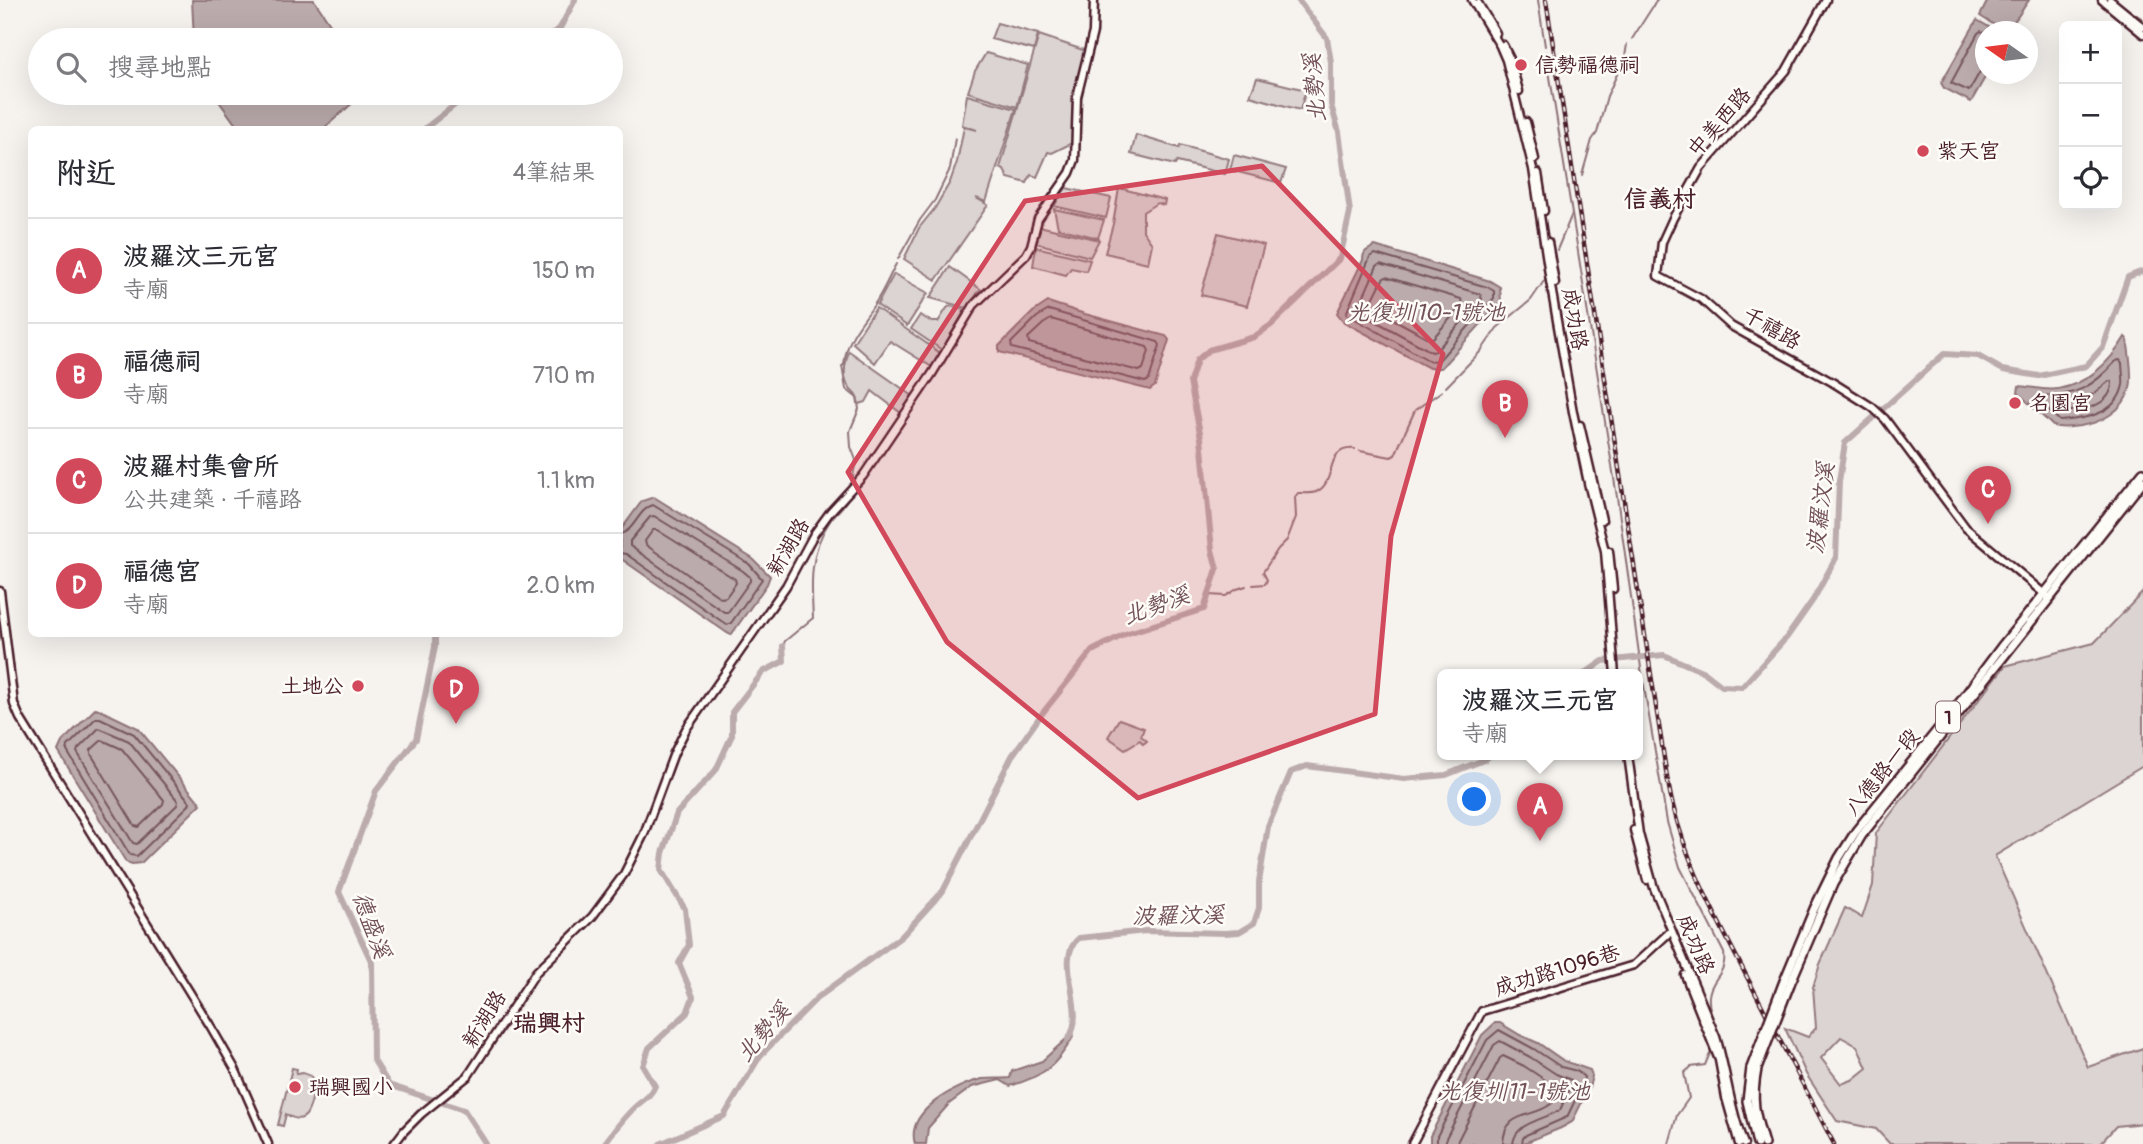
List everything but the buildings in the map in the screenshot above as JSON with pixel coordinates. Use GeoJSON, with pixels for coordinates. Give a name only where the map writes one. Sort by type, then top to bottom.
{"type":"FeatureCollection","features":[{"type":"Feature","properties":{"kind":"main road","name":"八德路一段"},"geometry":{"type":"LineString","coordinates":[[1754,1068],[1787,983],[1833,884],[1862,835],[1966,707],[2143,472]]}},
{"type":"Feature","properties":{"kind":"main road","name":"八德路一段"},"geometry":{"type":"LineString","coordinates":[[2047,596],[2143,481]]}},
{"type":"Feature","properties":{"kind":"main road","name":"1"},"geometry":{"type":"LineString","coordinates":[[1754,1068],[1747,1101],[1757,1144]]}},
{"type":"Feature","properties":{"kind":"main road","name":"1"},"geometry":{"type":"LineString","coordinates":[[1754,1068],[1754,1111],[1764,1144]]}},
{"type":"Feature","properties":{"kind":"street","name":"新湖路"},"geometry":{"type":"LineString","coordinates":[[394,1144],[404,1131],[477,1065],[536,972],[592,917],[624,874],[644,834],[674,753],[686,729],[786,586],[814,534],[863,476],[932,374],[974,304],[1026,255],[1038,219],[1070,173],[1075,160],[1077,97],[1093,32],[1094,0]]}},
{"type":"Feature","properties":{"kind":"street","name":"成功路"},"geometry":{"type":"LineString","coordinates":[[1474,0],[1506,60],[1533,169],[1573,412],[1605,551],[1617,669]]}},
{"type":"Feature","properties":{"kind":"street","name":"中美西路"},"geometry":{"type":"LineString","coordinates":[[1658,276],[1662,242],[1701,168],[1786,71],[1826,0]]}},
{"type":"Feature","properties":{"kind":"street"},"geometry":{"type":"LineString","coordinates":[[2102,0],[2143,34]]}},
{"type":"Feature","properties":{"kind":"street"},"geometry":{"type":"LineString","coordinates":[[2110,0],[2143,27]]}},
{"type":"Feature","properties":{"kind":"street","name":"千禧路"},"geometry":{"type":"LineString","coordinates":[[1658,276],[1701,299],[1731,326],[1832,382],[1871,407],[1885,419],[1966,528],[2047,596]]}},
{"type":"Feature","properties":{"kind":"street"},"geometry":{"type":"LineString","coordinates":[[0,591],[14,704],[20,718],[217,1038],[235,1069],[268,1144]]}},
{"type":"Feature","properties":{"kind":"street","name":"成功路"},"geometry":{"type":"LineString","coordinates":[[1627,760],[1639,834],[1654,888],[1670,932],[1716,1037],[1742,1144]]}},
{"type":"Feature","properties":{"kind":"street","name":"成功路1096巷"},"geometry":{"type":"LineString","coordinates":[[1412,1144],[1482,1011],[1634,965],[1670,932]]}},
{"type":"Feature","properties":{"kind":"highlighted area"},"geometry":{"type":"Polygon","coordinates":[[[1262,166],[1443,354],[1391,536],[1375,714],[1138,798],[947,642],[848,472],[1025,201],[1262,166]]]}},
{"type":"Feature","properties":{"kind":"shaded area"},"geometry":{"type":"Polygon","coordinates":[[[997,23],[1038,34],[1034,50],[991,39],[997,23]]]}},
{"type":"Feature","properties":{"kind":"shaded area"},"geometry":{"type":"Polygon","coordinates":[[[1039,35],[1086,51],[1073,101],[1072,143],[1052,153],[1048,152],[1037,177],[1031,175],[1027,183],[1008,178],[1000,168],[1039,35]]]}},
{"type":"Feature","properties":{"kind":"shaded area"},"geometry":{"type":"Polygon","coordinates":[[[986,53],[1028,65],[1017,107],[968,92],[975,71],[986,53]]]}},
{"type":"Feature","properties":{"kind":"shaded area"},"geometry":{"type":"Polygon","coordinates":[[[1257,78],[1306,90],[1300,110],[1250,96],[1257,78]]]}},
{"type":"Feature","properties":{"kind":"shaded area"},"geometry":{"type":"Polygon","coordinates":[[[967,95],[1016,109],[986,202],[976,198],[988,205],[936,280],[904,259],[919,228],[950,182],[964,127],[977,130],[962,125],[967,95]]]}},
{"type":"Feature","properties":{"kind":"shaded area"},"geometry":{"type":"Polygon","coordinates":[[[1136,135],[1229,159],[1225,174],[1131,154],[1136,135]]]}},
{"type":"Feature","properties":{"kind":"shaded area"},"geometry":{"type":"Polygon","coordinates":[[[1234,155],[1286,169],[1281,183],[1230,170],[1234,155]]]}},
{"type":"Feature","properties":{"kind":"shaded area"},"geometry":{"type":"Polygon","coordinates":[[[1066,188],[1111,198],[1106,218],[1054,206],[1066,188]]]}},
{"type":"Feature","properties":{"kind":"shaded area"},"geometry":{"type":"Polygon","coordinates":[[[1119,188],[1165,200],[1164,205],[1157,203],[1143,212],[1143,231],[1152,244],[1148,263],[1105,253],[1119,188]]]}},
{"type":"Feature","properties":{"kind":"shaded area"},"geometry":{"type":"Polygon","coordinates":[[[1054,209],[1104,220],[1098,238],[1058,228],[1054,209]]]}},
{"type":"Feature","properties":{"kind":"shaded area"},"geometry":{"type":"Polygon","coordinates":[[[1039,226],[1099,240],[1090,257],[1036,243],[1039,226]]]}},
{"type":"Feature","properties":{"kind":"shaded area"},"geometry":{"type":"Polygon","coordinates":[[[1218,233],[1264,245],[1247,306],[1201,295],[1218,233]]]}},
{"type":"Feature","properties":{"kind":"shaded area"},"geometry":{"type":"Polygon","coordinates":[[[1036,247],[1090,260],[1086,271],[1071,268],[1066,275],[1033,266],[1036,247]]]}},
{"type":"Feature","properties":{"kind":"shaded area"},"geometry":{"type":"Polygon","coordinates":[[[950,267],[983,291],[979,291],[967,308],[930,298],[950,267]]]}},
{"type":"Feature","properties":{"kind":"shaded area"},"geometry":{"type":"Polygon","coordinates":[[[894,274],[928,293],[907,326],[877,305],[894,274]]]}},
{"type":"Feature","properties":{"kind":"shaded area"},"geometry":{"type":"Polygon","coordinates":[[[950,306],[965,310],[942,350],[911,329],[920,315],[932,322],[938,322],[950,306]]]}},
{"type":"Feature","properties":{"kind":"shaded area"},"geometry":{"type":"Polygon","coordinates":[[[876,308],[940,353],[932,367],[890,341],[875,363],[853,343],[876,308]]]}},
{"type":"Feature","properties":{"kind":"shaded area"},"geometry":{"type":"Polygon","coordinates":[[[849,351],[913,396],[901,413],[872,391],[866,402],[859,404],[845,376],[849,351]]]}},
{"type":"Feature","properties":{"kind":"shaded area"},"geometry":{"type":"Polygon","coordinates":[[[2143,592],[2143,766],[1995,856],[2088,1067],[2143,1048],[2143,1123],[2116,1126],[2100,1144],[1890,1144],[1876,1129],[1837,1121],[1806,1074],[1785,1028],[1808,1037],[1816,1028],[1813,987],[1820,964],[1845,908],[1862,918],[1873,885],[1876,833],[2005,666],[2094,643],[2143,592]],[[1841,1037],[1821,1058],[1841,1084],[1852,1080],[1867,1068],[1857,1046],[1841,1037]]]}},
{"type":"Feature","properties":{"kind":"shaded area"},"geometry":{"type":"Polygon","coordinates":[[[1119,719],[1144,728],[1141,736],[1147,741],[1143,744],[1140,740],[1125,749],[1108,737],[1119,719]]]}},
{"type":"Feature","properties":{"kind":"shaded area"},"geometry":{"type":"Polygon","coordinates":[[[292,1068],[297,1069],[296,1074],[311,1076],[315,1085],[312,1099],[305,1116],[300,1119],[286,1114],[283,1126],[278,1125],[292,1068]]]}},
{"type":"Feature","properties":{"kind":"water"},"geometry":{"type":"Polygon","coordinates":[[[192,0],[314,0],[333,28],[193,28],[192,0]]]}},
{"type":"Feature","properties":{"kind":"water"},"geometry":{"type":"Polygon","coordinates":[[[1988,0],[2029,0],[2014,21],[1988,21],[1980,16],[1988,0]]]}},
{"type":"Feature","properties":{"kind":"water"},"geometry":{"type":"Polygon","coordinates":[[[1975,24],[1975,84],[1981,84],[1971,102],[1944,88],[1941,83],[1975,24]]]}},
{"type":"Feature","properties":{"kind":"water"},"geometry":{"type":"Polygon","coordinates":[[[222,105],[350,105],[327,126],[237,126],[222,105]]]}},
{"type":"Feature","properties":{"kind":"water","name":"光復圳10-1號池"},"geometry":{"type":"Polygon","coordinates":[[[1375,246],[1490,281],[1500,287],[1501,302],[1441,368],[1429,368],[1344,322],[1337,313],[1365,253],[1375,246]]]}},
{"type":"Feature","properties":{"kind":"water"},"geometry":{"type":"Polygon","coordinates":[[[1048,302],[1166,336],[1169,340],[1155,386],[1150,390],[999,352],[999,346],[1033,312],[1048,302]]]}},
{"type":"Feature","properties":{"kind":"water"},"geometry":{"type":"Polygon","coordinates":[[[2125,337],[2130,364],[2130,388],[2123,403],[2103,419],[2080,426],[2053,426],[2018,393],[2019,386],[2053,389],[2079,382],[2105,364],[2125,337]]]}},
{"type":"Feature","properties":{"kind":"water"},"geometry":{"type":"Polygon","coordinates":[[[654,497],[753,559],[770,576],[731,635],[623,560],[623,527],[642,501],[654,497]]]}},
{"type":"Feature","properties":{"kind":"water"},"geometry":{"type":"Polygon","coordinates":[[[96,708],[138,728],[201,804],[141,863],[126,862],[58,751],[62,742],[96,708]]]}},
{"type":"Feature","properties":{"kind":"water","name":"光復圳11-1號池"},"geometry":{"type":"Polygon","coordinates":[[[1495,1023],[1500,1023],[1538,1043],[1564,1061],[1590,1070],[1592,1076],[1589,1088],[1572,1122],[1522,1144],[1430,1144],[1430,1136],[1482,1035],[1495,1023]]]}},
{"type":"Feature","properties":{"kind":"water"},"geometry":{"type":"Polygon","coordinates":[[[1071,1032],[1073,1037],[1067,1047],[1048,1069],[1010,1086],[1000,1080],[972,1087],[949,1104],[928,1128],[926,1144],[915,1144],[914,1132],[918,1121],[935,1101],[971,1082],[1010,1078],[1012,1071],[1042,1061],[1071,1032]]]}},
{"type":"Feature","properties":{"kind":"waterway","name":"德盛溪"},"geometry":{"type":"LineString","coordinates":[[560,28],[575,0]]}},
{"type":"Feature","properties":{"kind":"waterway","name":"北勢溪"},"geometry":{"type":"LineString","coordinates":[[660,1144],[724,1116],[760,1056],[817,998],[902,936],[943,891],[1012,756],[1092,651],[1125,634],[1204,609],[1217,569],[1212,550],[1201,438],[1190,382],[1197,360],[1209,350],[1254,337],[1271,325],[1340,258],[1350,212],[1339,132],[1331,105],[1331,62],[1327,38],[1298,0]]}},
{"type":"Feature","properties":{"kind":"waterway"},"geometry":{"type":"LineString","coordinates":[[1538,0],[1545,46]]}},
{"type":"Feature","properties":{"kind":"waterway"},"geometry":{"type":"LineString","coordinates":[[1632,39],[1657,0]]}},
{"type":"Feature","properties":{"kind":"waterway"},"geometry":{"type":"LineString","coordinates":[[2132,12],[2143,19]]}},
{"type":"Feature","properties":{"kind":"waterway"},"geometry":{"type":"LineString","coordinates":[[1582,175],[1607,96],[1625,57],[1627,44]]}},
{"type":"Feature","properties":{"kind":"waterway"},"geometry":{"type":"LineString","coordinates":[[1546,52],[1572,214],[1557,250]]}},
{"type":"Feature","properties":{"kind":"waterway","name":"德盛溪"},"geometry":{"type":"LineString","coordinates":[[428,126],[455,105]]}},
{"type":"Feature","properties":{"kind":"waterway"},"geometry":{"type":"LineString","coordinates":[[898,259],[935,200],[950,169],[955,138]]}},
{"type":"Feature","properties":{"kind":"waterway"},"geometry":{"type":"LineString","coordinates":[[1572,214],[1641,669]]}},
{"type":"Feature","properties":{"kind":"waterway"},"geometry":{"type":"LineString","coordinates":[[852,481],[856,460],[851,447],[850,431],[859,409],[857,398],[846,389],[842,366],[851,339],[877,300],[896,264]]}},
{"type":"Feature","properties":{"kind":"waterway","name":"波羅汶溪"},"geometry":{"type":"LineString","coordinates":[[1592,669],[1603,661],[1664,655],[1704,672],[1722,686],[1742,687],[1787,637],[1813,600],[1836,558],[1839,481],[1845,443],[1944,354],[1978,356],[2003,370],[2039,376],[2086,366],[2103,347],[2128,277],[2143,271]]}},
{"type":"Feature","properties":{"kind":"waterway"},"geometry":{"type":"LineString","coordinates":[[1446,387],[1481,351],[1497,328],[1531,300],[1546,278]]}},
{"type":"Feature","properties":{"kind":"waterway"},"geometry":{"type":"LineString","coordinates":[[1360,451],[1391,457],[1395,455],[1415,410],[1442,391]]}},
{"type":"Feature","properties":{"kind":"waterway"},"geometry":{"type":"LineString","coordinates":[[1253,585],[1265,584],[1267,580],[1263,572],[1287,540],[1296,517],[1295,497],[1298,493],[1314,493],[1323,487],[1338,453],[1355,449]]}},
{"type":"Feature","properties":{"kind":"waterway"},"geometry":{"type":"LineString","coordinates":[[783,646],[785,641],[813,618],[812,580],[818,544],[823,532],[846,503],[849,495]]}},
{"type":"Feature","properties":{"kind":"waterway"},"geometry":{"type":"LineString","coordinates":[[1209,595],[1226,596],[1246,586]]}},
{"type":"Feature","properties":{"kind":"waterway","name":"德盛溪"},"geometry":{"type":"LineString","coordinates":[[435,637],[416,739],[376,791],[339,892],[372,963],[373,1059],[389,1085],[464,1110],[486,1144]]}},
{"type":"Feature","properties":{"kind":"waterway"},"geometry":{"type":"LineString","coordinates":[[604,1144],[655,1086],[643,1066],[649,1048],[687,1013],[693,997],[679,963],[689,945],[685,909],[661,870],[663,853],[677,813],[716,770],[732,735],[732,712],[763,672],[784,661],[783,646]]}},
{"type":"Feature","properties":{"kind":"waterway"},"geometry":{"type":"LineString","coordinates":[[1643,681],[1667,822],[1680,867],[1724,953],[1723,966],[1709,996],[1717,1031]]}},
{"type":"Feature","properties":{"kind":"waterway","name":"波羅汶溪"},"geometry":{"type":"LineString","coordinates":[[1068,1039],[1075,1015],[1069,959],[1072,947],[1079,938],[1146,931],[1239,932],[1254,923],[1259,908],[1259,882],[1268,826],[1291,772],[1307,766],[1404,779],[1446,775],[1484,760]]}},
{"type":"Feature","properties":{"kind":"waterway"},"geometry":{"type":"LineString","coordinates":[[1669,1144],[1677,1115],[1689,1098],[1684,1073],[1691,1067],[1705,1065],[1710,1053]]}},
{"type":"Feature","properties":{"kind":"railway"},"geometry":{"type":"LineString","coordinates":[[1546,0],[1673,805],[1699,881],[1834,1144]]}},
{"type":"Feature","properties":{"kind":"place","name":"信勢福德祠"},"geometry":{"type":"Point","coordinates":[1521,65]}},
{"type":"Feature","properties":{"kind":"place","name":"紫天宮"},"geometry":{"type":"Point","coordinates":[1923,151]}},
{"type":"Feature","properties":{"kind":"place","name":"名園宮"},"geometry":{"type":"Point","coordinates":[2015,403]}},
{"type":"Feature","properties":{"kind":"place","name":"福德祠"},"geometry":{"type":"Point","coordinates":[1505,438]}},
{"type":"Feature","properties":{"kind":"place","name":"波羅村集會所"},"geometry":{"type":"Point","coordinates":[1988,524]}},
{"type":"Feature","properties":{"kind":"place","name":"土地公"},"geometry":{"type":"Point","coordinates":[358,686]}},
{"type":"Feature","properties":{"kind":"place","name":"福德宮"},"geometry":{"type":"Point","coordinates":[456,724]}},
{"type":"Feature","properties":{"kind":"place","name":"波羅汶三元宮"},"geometry":{"type":"Point","coordinates":[1540,841]}},
{"type":"Feature","properties":{"kind":"place","name":"瑞興國小"},"geometry":{"type":"Point","coordinates":[295,1087]}},
{"type":"Feature","properties":{"kind":"district","name":"信義村"},"geometry":{"type":"Point","coordinates":[1660,199]}},
{"type":"Feature","properties":{"kind":"district","name":"瑞興村"},"geometry":{"type":"Point","coordinates":[549,1023]}}]}
